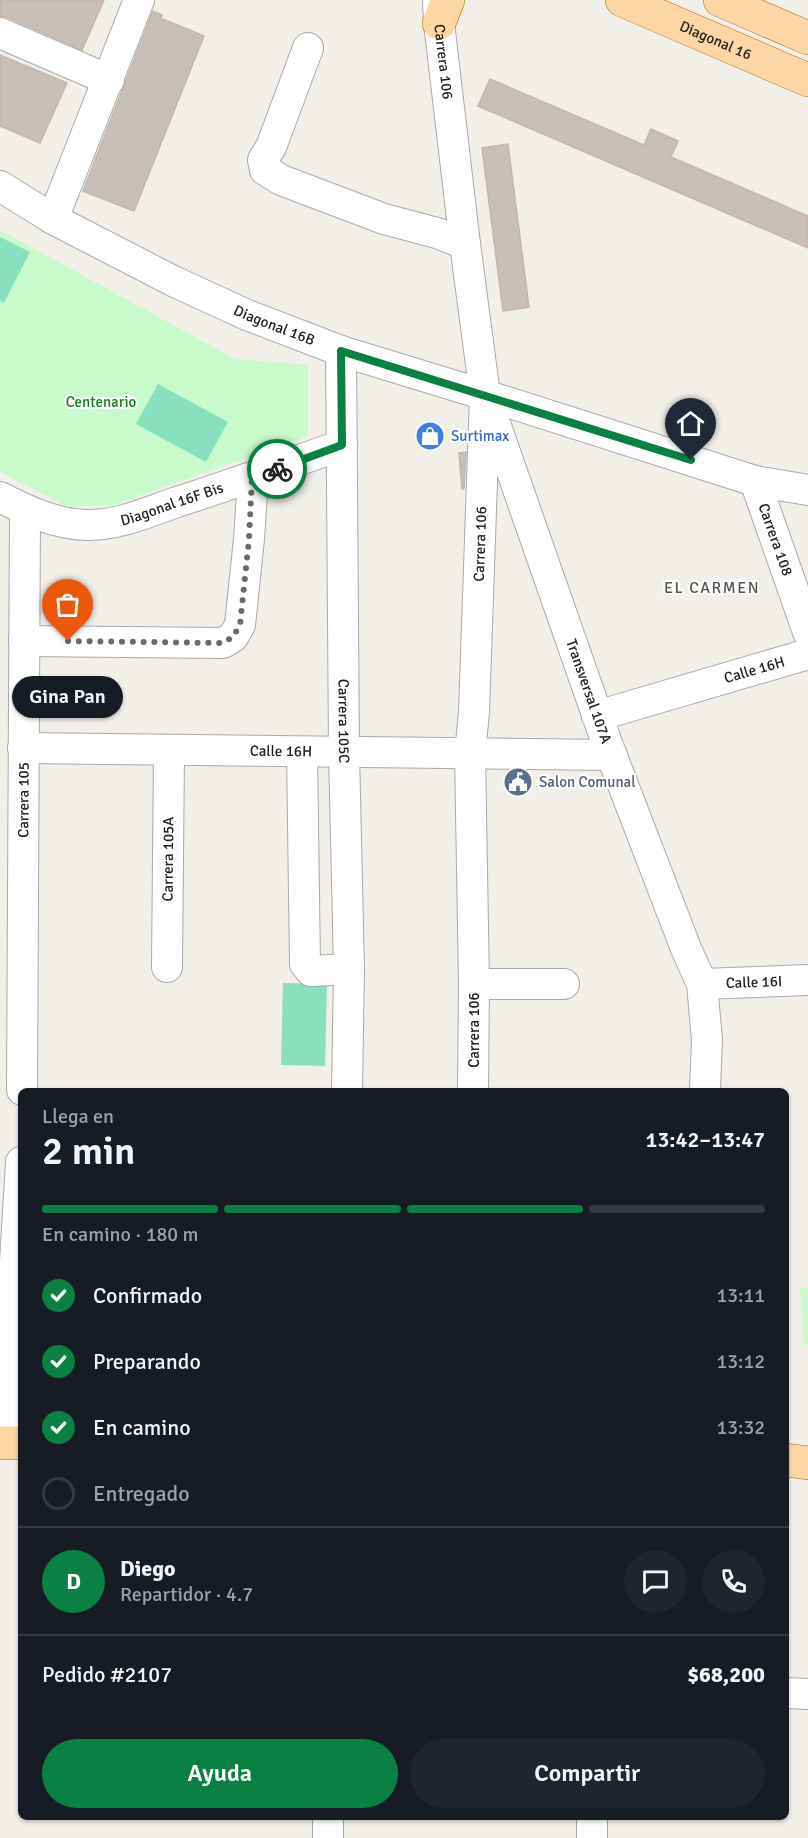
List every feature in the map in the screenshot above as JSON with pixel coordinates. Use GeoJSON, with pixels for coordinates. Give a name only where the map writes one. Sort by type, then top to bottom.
{"type":"FeatureCollection","features":[{"type":"Feature","properties":{"kind":"main road","name":"Diagonal 16"},"geometry":{"type":"LineString","coordinates":[[622,0],[808,80]]}},
{"type":"Feature","properties":{"kind":"main road"},"geometry":{"type":"LineString","coordinates":[[720,0],[808,38]]}},
{"type":"Feature","properties":{"kind":"main road"},"geometry":{"type":"LineString","coordinates":[[789,1460],[808,1463]]}},
{"type":"Feature","properties":{"kind":"street"},"geometry":{"type":"LineString","coordinates":[[53,219],[139,0]]}},
{"type":"Feature","properties":{"kind":"street","name":"Carrera 106"},"geometry":{"type":"LineString","coordinates":[[442,8],[465,244],[485,395],[474,712],[470,754],[474,984],[473,1088]]}},
{"type":"Feature","properties":{"kind":"street"},"geometry":{"type":"LineString","coordinates":[[0,33],[109,80]]}},
{"type":"Feature","properties":{"kind":"street"},"geometry":{"type":"LineString","coordinates":[[308,48],[271,147],[263,160],[265,170],[281,180],[384,219],[436,233],[465,244]]}},
{"type":"Feature","properties":{"kind":"street","name":"Diagonal 16B"},"geometry":{"type":"LineString","coordinates":[[0,186],[53,219],[173,281],[247,315],[341,351],[755,481],[808,490]]}},
{"type":"Feature","properties":{"kind":"street","name":"Carrera 105C"},"geometry":{"type":"LineString","coordinates":[[341,351],[344,752],[349,969],[347,1088]]}},
{"type":"Feature","properties":{"kind":"street","name":"Transversal 107A"},"geometry":{"type":"LineString","coordinates":[[485,395],[597,716],[687,951],[702,984]]}},
{"type":"Feature","properties":{"kind":"street","name":"Diagonal 16F Bis"},"geometry":{"type":"LineString","coordinates":[[12,504],[68,524],[110,523],[252,478],[342,445]]}},
{"type":"Feature","properties":{"kind":"street"},"geometry":{"type":"LineString","coordinates":[[16,623],[222,643],[233,637],[240,625],[249,539],[252,478]]}},
{"type":"Feature","properties":{"kind":"street","name":"Carrera 108"},"geometry":{"type":"LineString","coordinates":[[755,481],[808,632]]}},
{"type":"Feature","properties":{"kind":"street","name":"Carrera 105"},"geometry":{"type":"LineString","coordinates":[[12,504],[16,623],[16,760],[11,1015],[22,1088]]}},
{"type":"Feature","properties":{"kind":"street","name":"Calle 16H"},"geometry":{"type":"LineString","coordinates":[[597,716],[808,654]]}},
{"type":"Feature","properties":{"kind":"street","name":"Calle 16H"},"geometry":{"type":"LineString","coordinates":[[16,760],[169,751],[612,755]]}},
{"type":"Feature","properties":{"kind":"street","name":"Carrera 105A"},"geometry":{"type":"LineString","coordinates":[[167,967],[169,751]]}},
{"type":"Feature","properties":{"kind":"street"},"geometry":{"type":"LineString","coordinates":[[302,752],[305,964],[311,970],[349,969]]}},
{"type":"Feature","properties":{"kind":"street","name":"Calle 16I"},"geometry":{"type":"LineString","coordinates":[[702,984],[808,980]]}},
{"type":"Feature","properties":{"kind":"street"},"geometry":{"type":"LineString","coordinates":[[474,984],[564,984]]}},
{"type":"Feature","properties":{"kind":"street"},"geometry":{"type":"LineString","coordinates":[[702,984],[706,1040],[705,1088]]}},
{"type":"Feature","properties":{"kind":"street"},"geometry":{"type":"LineString","coordinates":[[0,1155],[18,1160]]}},
{"type":"Feature","properties":{"kind":"street"},"geometry":{"type":"LineString","coordinates":[[8,1443],[12,1259],[18,1194]]}},
{"type":"Feature","properties":{"kind":"street"},"geometry":{"type":"LineString","coordinates":[[789,1693],[808,1694]]}},
{"type":"Feature","properties":{"kind":"street"},"geometry":{"type":"LineString","coordinates":[[327,1820],[328,1838]]}},
{"type":"Feature","properties":{"kind":"street"},"geometry":{"type":"LineString","coordinates":[[592,1820],[592,1838]]}},
{"type":"Feature","properties":{"kind":"green space","name":"Centenario"},"geometry":{"type":"Polygon","coordinates":[[[0,230],[235,359],[308,365],[308,436],[113,505],[68,507],[0,472],[0,230]]]}},
{"type":"Feature","properties":{"kind":"green space"},"geometry":{"type":"Polygon","coordinates":[[[0,237],[30,252],[4,303],[0,301],[0,237]]]}},
{"type":"Feature","properties":{"kind":"green space"},"geometry":{"type":"Polygon","coordinates":[[[158,384],[228,422],[206,462],[136,424],[158,384]]]}},
{"type":"Feature","properties":{"kind":"green space"},"geometry":{"type":"Polygon","coordinates":[[[283,983],[327,984],[325,1066],[281,1065],[283,983]]]}},
{"type":"Feature","properties":{"kind":"green space"},"geometry":{"type":"Polygon","coordinates":[[[800,1288],[808,1288],[808,1345],[804,1345],[800,1288]]]}},
{"type":"Feature","properties":{"kind":"building"},"geometry":{"type":"Polygon","coordinates":[[[0,0],[104,0],[82,50],[0,16],[0,0]]]}},
{"type":"Feature","properties":{"kind":"building"},"geometry":{"type":"Polygon","coordinates":[[[153,11],[162,15],[160,18],[204,36],[134,211],[83,191],[153,11]]]}},
{"type":"Feature","properties":{"kind":"building"},"geometry":{"type":"Polygon","coordinates":[[[0,55],[67,83],[40,143],[0,126],[0,55]]]}},
{"type":"Feature","properties":{"kind":"building"},"geometry":{"type":"Polygon","coordinates":[[[490,79],[644,145],[651,129],[678,141],[671,157],[808,216],[808,248],[478,106],[490,79]]]}},
{"type":"Feature","properties":{"kind":"building"},"geometry":{"type":"Polygon","coordinates":[[[508,144],[529,307],[503,311],[482,148],[508,144]]]}},
{"type":"Feature","properties":{"kind":"building"},"geometry":{"type":"Polygon","coordinates":[[[466,452],[464,489],[462,489],[459,453],[466,452]]]}},
{"type":"Feature","properties":{"kind":"way so far"},"geometry":{"type":"LineString","coordinates":[[68,641],[222,643],[233,637],[240,625],[249,539],[252,478],[277,469]]}},
{"type":"Feature","properties":{"kind":"place","name":"Surtimax"},"geometry":{"type":"Point","coordinates":[430,436]}},
{"type":"Feature","properties":{"kind":"place","name":"Gina Pan"},"geometry":{"type":"Point","coordinates":[68,641]}},
{"type":"Feature","properties":{"kind":"place","name":"Salon Comunal"},"geometry":{"type":"Point","coordinates":[518,782]}},
{"type":"Feature","properties":{"kind":"district","name":"EL CARMEN"},"geometry":{"type":"Point","coordinates":[712,587]}},
{"type":"Feature","properties":{"kind":"route"},"geometry":{"type":"LineString","coordinates":[[277,469],[342,445],[341,351],[691,460]]}}]}
